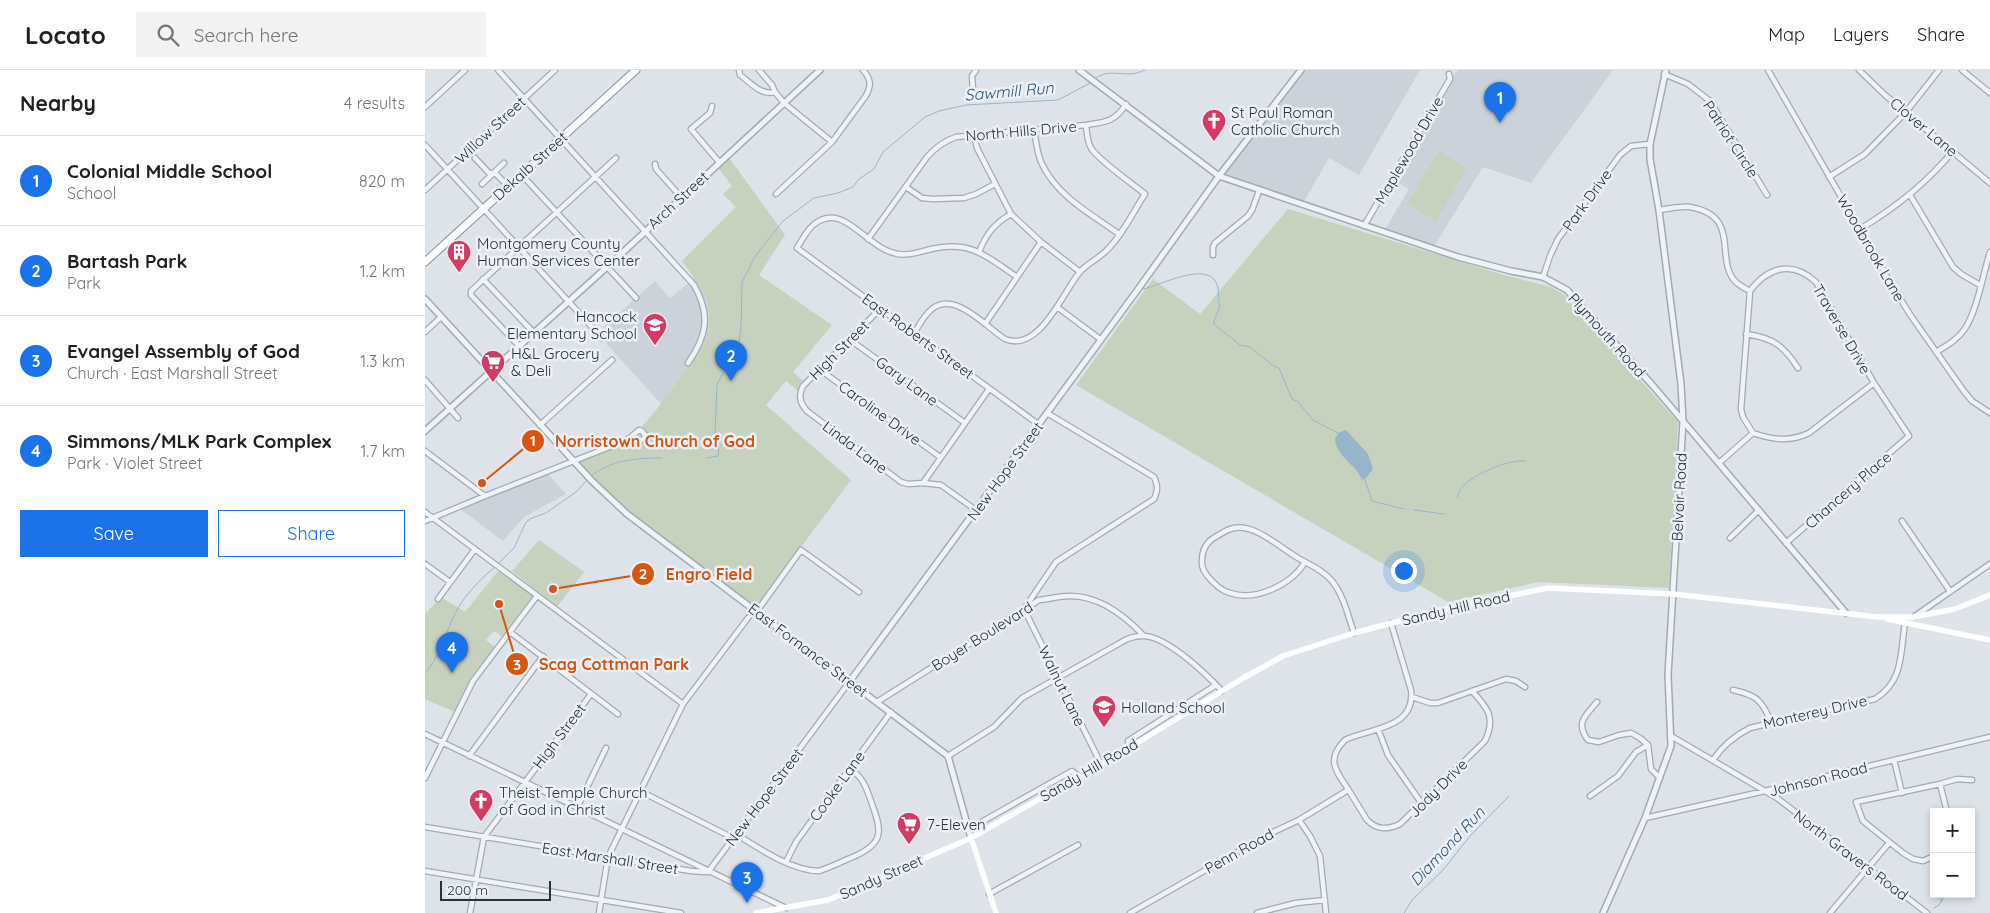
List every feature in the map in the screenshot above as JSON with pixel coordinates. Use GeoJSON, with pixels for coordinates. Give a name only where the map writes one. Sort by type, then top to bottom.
{"type":"FeatureCollection","features":[{"type":"Feature","properties":{"kind":"highway","name":"Dekalb Street"},"geometry":{"type":"LineString","coordinates":[[425,262],[636,70]]}},
{"type":"Feature","properties":{"kind":"main road","name":"Sandy Hill Road"},"geometry":{"type":"LineString","coordinates":[[971,838],[1129,748],[1283,656],[1391,623],[1472,602],[1547,588],[1673,594],[1877,617],[1913,616],[1955,609],[1990,595]]}},
{"type":"Feature","properties":{"kind":"main road"},"geometry":{"type":"LineString","coordinates":[[1877,617],[1990,640]]}},
{"type":"Feature","properties":{"kind":"main road"},"geometry":{"type":"LineString","coordinates":[[971,838],[995,913]]}},
{"type":"Feature","properties":{"kind":"main road","name":"Sandy Street"},"geometry":{"type":"LineString","coordinates":[[756,913],[819,903],[837,897],[971,838]]}},
{"type":"Feature","properties":{"kind":"street"},"geometry":{"type":"LineString","coordinates":[[425,107],[465,70]]}},
{"type":"Feature","properties":{"kind":"street"},"geometry":{"type":"LineString","coordinates":[[498,70],[692,281],[703,302],[705,332],[698,350],[688,363]]}},
{"type":"Feature","properties":{"kind":"street","name":"Willow Street"},"geometry":{"type":"LineString","coordinates":[[425,190],[555,70]]}},
{"type":"Feature","properties":{"kind":"street"},"geometry":{"type":"LineString","coordinates":[[739,70],[740,75],[762,92],[775,92]]}},
{"type":"Feature","properties":{"kind":"street"},"geometry":{"type":"LineString","coordinates":[[759,70],[785,103],[832,142]]}},
{"type":"Feature","properties":{"kind":"street","name":"Arch Street"},"geometry":{"type":"LineString","coordinates":[[425,431],[567,301],[607,267],[820,70]]}},
{"type":"Feature","properties":{"kind":"street"},"geometry":{"type":"LineString","coordinates":[[776,194],[832,142],[869,91],[870,81],[863,70]]}},
{"type":"Feature","properties":{"kind":"street"},"geometry":{"type":"LineString","coordinates":[[973,90],[972,76],[976,70]]}},
{"type":"Feature","properties":{"kind":"street","name":"Plymouth Road"},"geometry":{"type":"LineString","coordinates":[[1079,70],[1219,176],[1458,257],[1543,277],[1573,295],[1846,613]]}},
{"type":"Feature","properties":{"kind":"street","name":"New Hope Street"},"geometry":{"type":"LineString","coordinates":[[708,872],[976,510],[1219,176],[1301,70]]}},
{"type":"Feature","properties":{"kind":"street","name":"Woodbrook Lane"},"geometry":{"type":"LineString","coordinates":[[1768,70],[1910,314],[1972,401],[1990,413]]}},
{"type":"Feature","properties":{"kind":"street","name":"Clover Lane"},"geometry":{"type":"LineString","coordinates":[[1859,70],[1885,95],[1990,182]]}},
{"type":"Feature","properties":{"kind":"street"},"geometry":{"type":"LineString","coordinates":[[1829,177],[1865,154],[1905,112],[1939,70]]}},
{"type":"Feature","properties":{"kind":"street"},"geometry":{"type":"LineString","coordinates":[[1962,70],[1990,93]]}},
{"type":"Feature","properties":{"kind":"street","name":"Belvoir Road"},"geometry":{"type":"LineString","coordinates":[[1603,913],[1645,818],[1671,746],[1668,675],[1683,422],[1681,384],[1650,144],[1665,72]]}},
{"type":"Feature","properties":{"kind":"street","name":"Patriot Circle"},"geometry":{"type":"LineString","coordinates":[[1665,72],[1688,84],[1710,101],[1767,195]]}},
{"type":"Feature","properties":{"kind":"street","name":"Maplewood Drive"},"geometry":{"type":"LineString","coordinates":[[1364,226],[1450,78],[1449,74]]}},
{"type":"Feature","properties":{"kind":"street","name":"North Hills Drive"},"geometry":{"type":"LineString","coordinates":[[868,238],[935,149],[956,137],[1086,125],[1114,119],[1120,114],[1126,104]]}},
{"type":"Feature","properties":{"kind":"street"},"geometry":{"type":"LineString","coordinates":[[712,106],[710,113],[691,128],[719,162]]}},
{"type":"Feature","properties":{"kind":"street"},"geometry":{"type":"LineString","coordinates":[[914,334],[929,311],[938,305],[947,303],[960,307],[1005,339],[1011,342],[1022,342],[1037,333],[1080,272],[1107,250],[1145,194],[1100,158],[1092,149],[1086,125]]}},
{"type":"Feature","properties":{"kind":"street"},"geometry":{"type":"LineString","coordinates":[[1034,130],[1042,163],[1057,187],[1068,198],[1119,234]]}},
{"type":"Feature","properties":{"kind":"street"},"geometry":{"type":"LineString","coordinates":[[975,135],[977,148],[1011,214],[1041,242],[1080,272]]}},
{"type":"Feature","properties":{"kind":"street","name":"Park Drive"},"geometry":{"type":"LineString","coordinates":[[1543,277],[1558,240],[1620,155],[1631,146],[1650,144]]}},
{"type":"Feature","properties":{"kind":"street"},"geometry":{"type":"LineString","coordinates":[[425,145],[602,338]]}},
{"type":"Feature","properties":{"kind":"street"},"geometry":{"type":"LineString","coordinates":[[1860,229],[1887,213],[1910,195],[1938,169],[1953,151]]}},
{"type":"Feature","properties":{"kind":"street"},"geometry":{"type":"LineString","coordinates":[[475,158],[508,186]]}},
{"type":"Feature","properties":{"kind":"street"},"geometry":{"type":"LineString","coordinates":[[519,346],[470,293],[616,158]]}},
{"type":"Feature","properties":{"kind":"street"},"geometry":{"type":"LineString","coordinates":[[482,184],[504,163]]}},
{"type":"Feature","properties":{"kind":"street"},"geometry":{"type":"LineString","coordinates":[[655,164],[656,169],[681,198]]}},
{"type":"Feature","properties":{"kind":"street"},"geometry":{"type":"LineString","coordinates":[[521,174],[636,298]]}},
{"type":"Feature","properties":{"kind":"street"},"geometry":{"type":"LineString","coordinates":[[906,186],[921,198],[933,199],[964,198],[995,184]]}},
{"type":"Feature","properties":{"kind":"street"},"geometry":{"type":"LineString","coordinates":[[1213,255],[1212,251],[1215,243],[1248,216],[1259,191]]}},
{"type":"Feature","properties":{"kind":"street"},"geometry":{"type":"LineString","coordinates":[[1910,195],[1953,267],[1980,285]]}},
{"type":"Feature","properties":{"kind":"street"},"geometry":{"type":"LineString","coordinates":[[1659,210],[1688,207],[1709,214],[1724,234],[1730,275],[1738,285],[1750,291],[1741,409],[1753,433],[1782,440],[1800,438],[1874,384]]}},
{"type":"Feature","properties":{"kind":"street"},"geometry":{"type":"LineString","coordinates":[[979,252],[994,226],[1011,214]]}},
{"type":"Feature","properties":{"kind":"street","name":"East Roberts Street"},"geometry":{"type":"LineString","coordinates":[[868,238],[844,221],[827,218],[813,225],[797,248],[1038,424]]}},
{"type":"Feature","properties":{"kind":"street"},"geometry":{"type":"LineString","coordinates":[[868,238],[883,250],[901,255],[945,246],[969,248],[979,252],[1017,277]]}},
{"type":"Feature","properties":{"kind":"street"},"geometry":{"type":"LineString","coordinates":[[985,324],[1041,242]]}},
{"type":"Feature","properties":{"kind":"street"},"geometry":{"type":"LineString","coordinates":[[1936,352],[1954,340],[1964,330],[1971,316],[1990,252]]}},
{"type":"Feature","properties":{"kind":"street","name":"Traverse Drive"},"geometry":{"type":"LineString","coordinates":[[1750,291],[1763,276],[1776,270],[1793,269],[1811,277],[1816,282],[1874,384],[1909,436]]}},
{"type":"Feature","properties":{"kind":"street"},"geometry":{"type":"LineString","coordinates":[[483,279],[533,332]]}},
{"type":"Feature","properties":{"kind":"street","name":"East Fornance Street"},"geometry":{"type":"LineString","coordinates":[[425,299],[592,482],[627,514],[948,756]]}},
{"type":"Feature","properties":{"kind":"street"},"geometry":{"type":"LineString","coordinates":[[1057,307],[1100,339]]}},
{"type":"Feature","properties":{"kind":"street","name":"High Street"},"geometry":{"type":"LineString","coordinates":[[800,393],[803,386],[819,369],[880,308]]}},
{"type":"Feature","properties":{"kind":"street"},"geometry":{"type":"LineString","coordinates":[[425,332],[441,317]]}},
{"type":"Feature","properties":{"kind":"street"},"geometry":{"type":"LineString","coordinates":[[1746,334],[1763,337],[1777,343],[1787,352],[1798,368]]}},
{"type":"Feature","properties":{"kind":"street","name":"Gary Lane"},"geometry":{"type":"LineString","coordinates":[[849,340],[965,424]]}},
{"type":"Feature","properties":{"kind":"street"},"geometry":{"type":"LineString","coordinates":[[539,425],[612,360]]}},
{"type":"Feature","properties":{"kind":"street","name":"Caroline Drive"},"geometry":{"type":"LineString","coordinates":[[819,369],[940,457]]}},
{"type":"Feature","properties":{"kind":"street"},"geometry":{"type":"LineString","coordinates":[[425,380],[459,418]]}},
{"type":"Feature","properties":{"kind":"street"},"geometry":{"type":"LineString","coordinates":[[923,483],[989,389]]}},
{"type":"Feature","properties":{"kind":"street","name":"Linda Lane"},"geometry":{"type":"LineString","coordinates":[[800,393],[802,406],[807,412],[901,482],[941,485],[976,510]]}},
{"type":"Feature","properties":{"kind":"street"},"geometry":{"type":"LineString","coordinates":[[1024,609],[1055,562],[1154,499],[1158,491],[1154,477],[1047,413]]}},
{"type":"Feature","properties":{"kind":"street"},"geometry":{"type":"LineString","coordinates":[[1719,463],[1753,433]]}},
{"type":"Feature","properties":{"kind":"street","name":"Chancery Place"},"geometry":{"type":"LineString","coordinates":[[1786,543],[1909,436]]}},
{"type":"Feature","properties":{"kind":"street"},"geometry":{"type":"LineString","coordinates":[[425,521],[627,440]]}},
{"type":"Feature","properties":{"kind":"street"},"geometry":{"type":"LineString","coordinates":[[425,451],[485,496]]}},
{"type":"Feature","properties":{"kind":"street"},"geometry":{"type":"LineString","coordinates":[[1731,538],[1759,510]]}},
{"type":"Feature","properties":{"kind":"street"},"geometry":{"type":"LineString","coordinates":[[425,512],[683,704]]}},
{"type":"Feature","properties":{"kind":"street"},"geometry":{"type":"LineString","coordinates":[[1901,521],[1950,591]]}},
{"type":"Feature","properties":{"kind":"street"},"geometry":{"type":"LineString","coordinates":[[1305,562],[1297,574],[1284,584],[1260,593],[1239,596],[1228,593],[1217,586],[1203,570],[1202,560],[1204,550],[1209,542],[1229,529],[1244,528],[1262,536],[1323,572],[1341,594],[1354,634]]}},
{"type":"Feature","properties":{"kind":"street"},"geometry":{"type":"LineString","coordinates":[[438,599],[475,549]]}},
{"type":"Feature","properties":{"kind":"street"},"geometry":{"type":"LineString","coordinates":[[599,913],[608,857],[683,704],[754,610],[760,606],[801,550],[859,592]]}},
{"type":"Feature","properties":{"kind":"street"},"geometry":{"type":"LineString","coordinates":[[425,564],[451,582]]}},
{"type":"Feature","properties":{"kind":"street"},"geometry":{"type":"LineString","coordinates":[[1913,616],[1990,564]]}},
{"type":"Feature","properties":{"kind":"street"},"geometry":{"type":"LineString","coordinates":[[425,778],[473,681],[537,596]]}},
{"type":"Feature","properties":{"kind":"street","name":"Boyer Boulevard"},"geometry":{"type":"LineString","coordinates":[[877,702],[1039,600],[1069,596],[1093,599],[1117,612],[1143,635]]}},
{"type":"Feature","properties":{"kind":"street","name":"Walnut Lane"},"geometry":{"type":"LineString","coordinates":[[1024,609],[1101,764]]}},
{"type":"Feature","properties":{"kind":"street"},"geometry":{"type":"LineString","coordinates":[[1348,790],[1334,767],[1336,751],[1345,740],[1401,720],[1409,709],[1411,697],[1391,623]]}},
{"type":"Feature","properties":{"kind":"street","name":"Monterey Drive"},"geometry":{"type":"LineString","coordinates":[[1713,760],[1723,746],[1737,734],[1750,728],[1875,698],[1887,691],[1894,682],[1897,672],[1905,623]]}},
{"type":"Feature","properties":{"kind":"street"},"geometry":{"type":"LineString","coordinates":[[510,632],[619,714]]}},
{"type":"Feature","properties":{"kind":"street"},"geometry":{"type":"LineString","coordinates":[[971,838],[948,756],[994,727],[1022,698],[1127,639],[1143,635],[1163,641],[1173,648],[1222,691]]}},
{"type":"Feature","properties":{"kind":"street"},"geometry":{"type":"LineString","coordinates":[[469,756],[543,656]]}},
{"type":"Feature","properties":{"kind":"street"},"geometry":{"type":"LineString","coordinates":[[1411,697],[1430,703],[1438,703],[1506,679],[1516,681],[1525,688]]}},
{"type":"Feature","properties":{"kind":"street"},"geometry":{"type":"LineString","coordinates":[[1129,748],[1128,741],[1216,685]]}},
{"type":"Feature","properties":{"kind":"street"},"geometry":{"type":"LineString","coordinates":[[1733,690],[1746,693],[1758,699],[1766,709],[1771,722]]}},
{"type":"Feature","properties":{"kind":"street","name":"Jody Drive"},"geometry":{"type":"LineString","coordinates":[[1348,790],[1367,820],[1378,828],[1391,828],[1400,824],[1488,736],[1490,723],[1488,710],[1472,691]]}},
{"type":"Feature","properties":{"kind":"street","name":"High Street"},"geometry":{"type":"LineString","coordinates":[[470,913],[483,836],[591,694]]}},
{"type":"Feature","properties":{"kind":"street"},"geometry":{"type":"LineString","coordinates":[[1597,702],[1581,723],[1583,733],[1588,740],[1599,742],[1631,733],[1648,745],[1651,769],[1660,778]]}},
{"type":"Feature","properties":{"kind":"street","name":"Cooke Lane"},"geometry":{"type":"LineString","coordinates":[[786,862],[796,842],[891,712]]}},
{"type":"Feature","properties":{"kind":"street"},"geometry":{"type":"LineString","coordinates":[[1378,728],[1388,755],[1422,804]]}},
{"type":"Feature","properties":{"kind":"street"},"geometry":{"type":"LineString","coordinates":[[425,734],[708,872]]}},
{"type":"Feature","properties":{"kind":"street","name":"North Gravers Road"},"geometry":{"type":"LineString","coordinates":[[1671,736],[1777,798],[1868,870],[1927,913]]}},
{"type":"Feature","properties":{"kind":"street","name":"Johnson Road"},"geometry":{"type":"LineString","coordinates":[[1645,818],[1765,792],[1990,737]]}},
{"type":"Feature","properties":{"kind":"street"},"geometry":{"type":"LineString","coordinates":[[1591,796],[1618,776],[1636,752],[1648,745]]}},
{"type":"Feature","properties":{"kind":"street"},"geometry":{"type":"LineString","coordinates":[[577,808],[607,748]]}},
{"type":"Feature","properties":{"kind":"street"},"geometry":{"type":"LineString","coordinates":[[1894,760],[1902,793]]}},
{"type":"Feature","properties":{"kind":"street"},"geometry":{"type":"LineString","coordinates":[[640,791],[786,862],[800,868],[819,871],[867,851],[875,843],[879,829],[878,820],[863,779],[850,768]]}},
{"type":"Feature","properties":{"kind":"street"},"geometry":{"type":"LineString","coordinates":[[969,829],[1072,771],[1078,776]]}},
{"type":"Feature","properties":{"kind":"street"},"geometry":{"type":"LineString","coordinates":[[1930,858],[1923,861],[1913,859],[1889,843],[1863,821],[1855,802],[1902,793],[1957,779],[1972,780]]}},
{"type":"Feature","properties":{"kind":"street"},"geometry":{"type":"LineString","coordinates":[[1940,784],[1946,808]]}},
{"type":"Feature","properties":{"kind":"street","name":"Penn Road"},"geometry":{"type":"LineString","coordinates":[[1130,913],[1269,834],[1299,820],[1348,790]]}},
{"type":"Feature","properties":{"kind":"street"},"geometry":{"type":"LineString","coordinates":[[1299,820],[1320,856],[1326,913]]}},
{"type":"Feature","properties":{"kind":"street","name":"East Marshall Street"},"geometry":{"type":"LineString","coordinates":[[425,828],[691,871],[708,872],[787,908]]}},
{"type":"Feature","properties":{"kind":"street"},"geometry":{"type":"LineString","coordinates":[[1830,913],[1889,843]]}},
{"type":"Feature","properties":{"kind":"street"},"geometry":{"type":"LineString","coordinates":[[989,894],[1078,845]]}},
{"type":"Feature","properties":{"kind":"street"},"geometry":{"type":"LineString","coordinates":[[425,871],[681,913]]}},
{"type":"Feature","properties":{"kind":"street"},"geometry":{"type":"LineString","coordinates":[[1257,913],[1296,904],[1325,900]]}},
{"type":"Feature","properties":{"kind":"shaded area"},"geometry":{"type":"Polygon","coordinates":[[[1301,70],[1420,70],[1359,175],[1329,158],[1302,205],[1219,176],[1301,70]]]}},
{"type":"Feature","properties":{"kind":"shaded area"},"geometry":{"type":"Polygon","coordinates":[[[1458,70],[1613,70],[1531,183],[1483,167],[1433,248],[1384,231],[1409,189],[1391,179],[1450,79],[1458,70]]]}},
{"type":"Feature","properties":{"kind":"shaded area","name":"Hancock Elementary School"},"geometry":{"type":"Polygon","coordinates":[[[695,278],[707,297],[710,329],[698,354],[661,404],[597,333],[655,281],[670,298],[695,278]]]}},
{"type":"Feature","properties":{"kind":"shaded area"},"geometry":{"type":"Polygon","coordinates":[[[548,474],[566,494],[524,517],[503,541],[460,509],[548,474]]]}},
{"type":"Feature","properties":{"kind":"green space"},"geometry":{"type":"Polygon","coordinates":[[[1439,151],[1467,168],[1436,221],[1407,204],[1439,151]]]}},
{"type":"Feature","properties":{"kind":"green space"},"geometry":{"type":"Polygon","coordinates":[[[727,155],[785,235],[759,275],[832,325],[793,372],[806,383],[800,393],[786,381],[766,405],[851,480],[755,609],[627,514],[574,462],[627,440],[639,430],[698,354],[710,329],[707,297],[682,261],[736,207],[723,194],[732,186],[716,165],[727,155]]]}},
{"type":"Feature","properties":{"kind":"green space"},"geometry":{"type":"Polygon","coordinates":[[[1288,209],[1504,275],[1551,287],[1564,295],[1678,422],[1669,588],[1538,582],[1448,602],[1076,385],[1153,279],[1200,314],[1288,209]]]}},
{"type":"Feature","properties":{"kind":"green space"},"geometry":{"type":"Polygon","coordinates":[[[539,540],[584,572],[557,607],[512,571],[539,540]]]}},
{"type":"Feature","properties":{"kind":"green space"},"geometry":{"type":"Polygon","coordinates":[[[499,570],[533,596],[503,637],[494,631],[486,640],[496,648],[455,712],[425,699],[425,614],[441,597],[465,612],[499,570]]]}},
{"type":"Feature","properties":{"kind":"water"},"geometry":{"type":"Polygon","coordinates":[[[1346,430],[1368,454],[1373,469],[1362,480],[1336,445],[1335,438],[1340,432],[1346,430]]]}},
{"type":"Feature","properties":{"kind":"waterway","name":"Sawmill Run"},"geometry":{"type":"LineString","coordinates":[[1095,79],[1107,73],[1131,74],[1145,70]]}},
{"type":"Feature","properties":{"kind":"waterway","name":"Sawmill Run"},"geometry":{"type":"LineString","coordinates":[[706,458],[718,456],[719,445],[715,434],[717,385],[739,341],[742,282],[756,255],[783,221],[814,198],[838,193],[853,187],[859,179],[874,169],[883,152],[925,117],[939,111],[966,105],[1058,100],[1092,82]]}},
{"type":"Feature","properties":{"kind":"waterway"},"geometry":{"type":"LineString","coordinates":[[1143,289],[1196,274],[1206,275],[1214,279],[1218,288],[1220,307],[1214,324],[1240,345],[1250,347],[1272,365],[1279,368],[1292,399],[1298,402],[1313,420],[1338,433]]}},
{"type":"Feature","properties":{"kind":"waterway","name":"Sawmill Run"},"geometry":{"type":"LineString","coordinates":[[590,477],[606,467],[624,461],[662,458]]}},
{"type":"Feature","properties":{"kind":"waterway"},"geometry":{"type":"LineString","coordinates":[[1457,497],[1468,481],[1483,472],[1510,462],[1525,461]]}},
{"type":"Feature","properties":{"kind":"waterway"},"geometry":{"type":"LineString","coordinates":[[1364,477],[1372,501],[1404,509]]}},
{"type":"Feature","properties":{"kind":"waterway","name":"Sawmill Run"},"geometry":{"type":"LineString","coordinates":[[498,564],[514,548],[526,522],[546,513],[576,492],[587,480]]}},
{"type":"Feature","properties":{"kind":"waterway"},"geometry":{"type":"LineString","coordinates":[[1414,510],[1444,514]]}},
{"type":"Feature","properties":{"kind":"waterway","name":"Sawmill Run"},"geometry":{"type":"LineString","coordinates":[[425,673],[434,661],[462,601],[478,582],[495,567]]}},
{"type":"Feature","properties":{"kind":"waterway","name":"Diamond Run"},"geometry":{"type":"LineString","coordinates":[[1404,913],[1412,900],[1443,870],[1471,835],[1509,796]]}},
{"type":"Feature","properties":{"kind":"waterway"},"geometry":{"type":"LineString","coordinates":[[1934,908],[1939,905],[1943,898]]}},
{"type":"Feature","properties":{"kind":"place","name":"Colonial Middle School"},"geometry":{"type":"Point","coordinates":[1500,123]}},
{"type":"Feature","properties":{"kind":"place","name":"St Paul Roman Catholic Church"},"geometry":{"type":"Point","coordinates":[1214,142]}},
{"type":"Feature","properties":{"kind":"place","name":"Montgomery County Human Services Center"},"geometry":{"type":"Point","coordinates":[459,273]}},
{"type":"Feature","properties":{"kind":"place","name":"Hancock Elementary School"},"geometry":{"type":"Point","coordinates":[655,346]}},
{"type":"Feature","properties":{"kind":"place","name":"Bartash Park"},"geometry":{"type":"Point","coordinates":[731,381]}},
{"type":"Feature","properties":{"kind":"place","name":"H&L Grocery & Deli"},"geometry":{"type":"Point","coordinates":[493,383]}},
{"type":"Feature","properties":{"kind":"place","name":"Norristown Church of God"},"geometry":{"type":"Point","coordinates":[482,483]}},
{"type":"Feature","properties":{"kind":"place","name":"Engro Field"},"geometry":{"type":"Point","coordinates":[553,589]}},
{"type":"Feature","properties":{"kind":"place","name":"Scag Cottman Park"},"geometry":{"type":"Point","coordinates":[499,604]}},
{"type":"Feature","properties":{"kind":"place","name":"Simmons/MLK Park Complex"},"geometry":{"type":"Point","coordinates":[452,673]}},
{"type":"Feature","properties":{"kind":"place","name":"Holland School"},"geometry":{"type":"Point","coordinates":[1104,728]}},
{"type":"Feature","properties":{"kind":"place","name":"Theist Temple Church of God in Christ"},"geometry":{"type":"Point","coordinates":[481,822]}},
{"type":"Feature","properties":{"kind":"place","name":"7-Eleven"},"geometry":{"type":"Point","coordinates":[909,845]}},
{"type":"Feature","properties":{"kind":"place","name":"Evangel Assembly of God"},"geometry":{"type":"Point","coordinates":[747,903]}}]}
